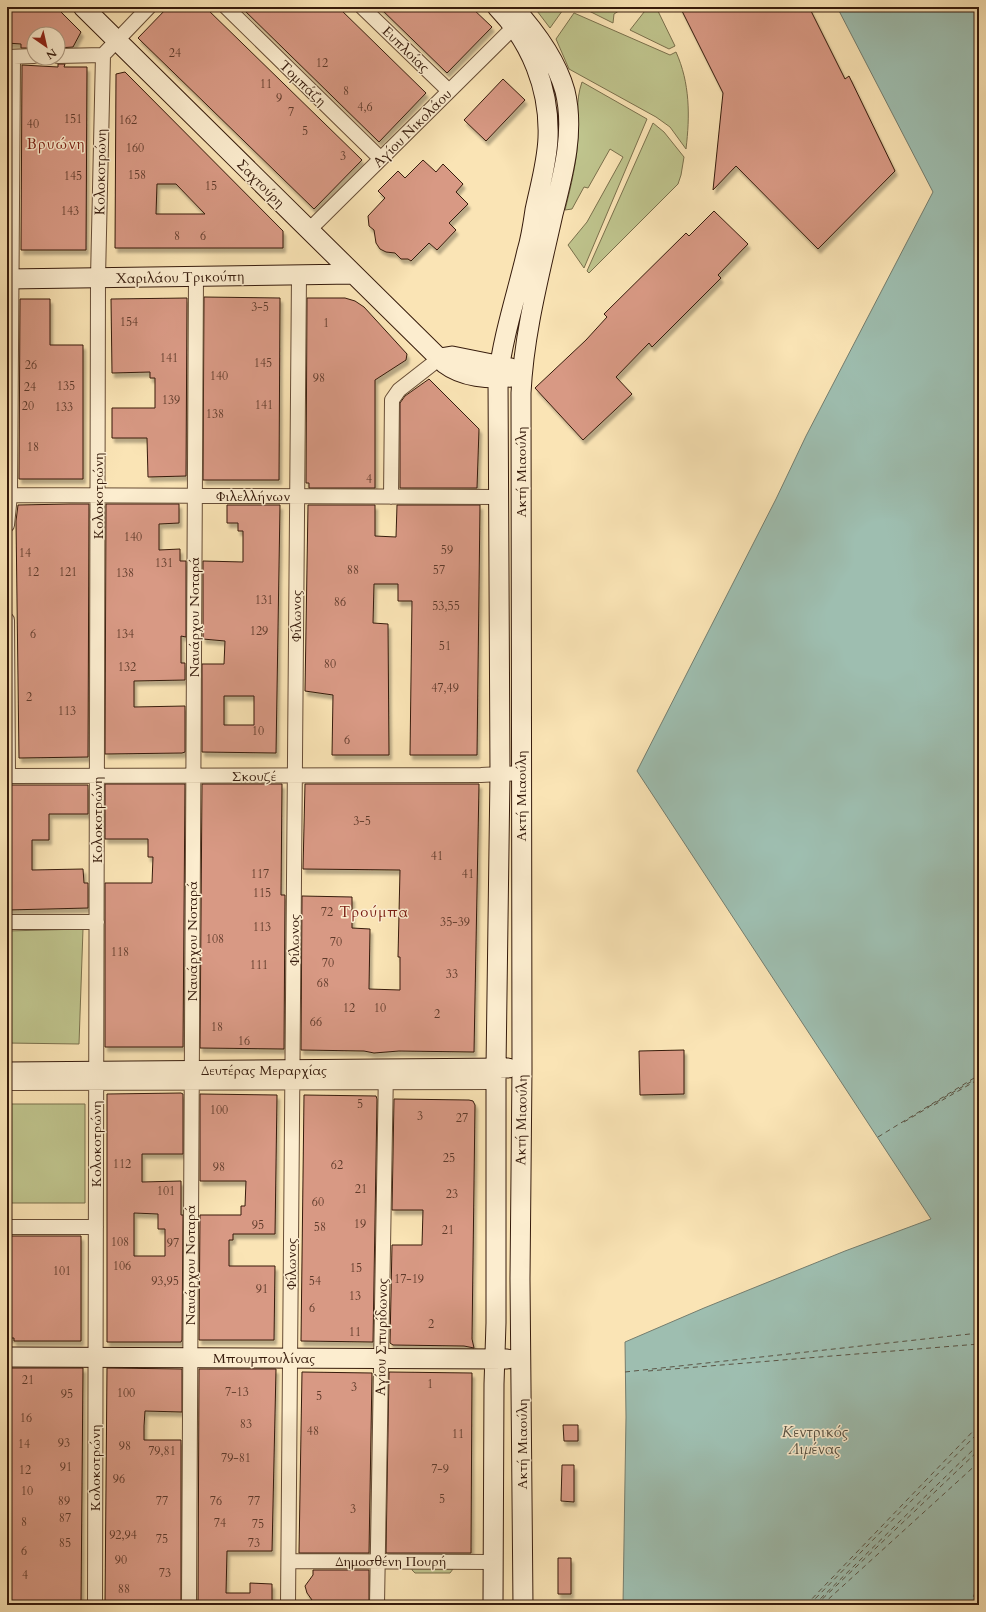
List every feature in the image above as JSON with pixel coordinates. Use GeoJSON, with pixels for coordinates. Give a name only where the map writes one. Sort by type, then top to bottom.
{"type":"FeatureCollection","features":[{"type":"Feature","properties":{"kind":"main road","name":"Σαχτούρη"},"geometry":{"type":"LineString","coordinates":[[83,7],[450,368],[462,373],[480,377],[499,372],[510,377],[522,373]]}},
{"type":"Feature","properties":{"kind":"main road","name":"Ακτή Μιαούλη"},"geometry":{"type":"LineString","coordinates":[[493,1605],[494,1359],[496,1323],[496,1075],[500,774],[498,497],[499,372],[502,347],[528,250],[548,140],[546,105],[534,59],[515,26],[497,7]]}},
{"type":"Feature","properties":{"kind":"main road","name":"Ακτή Μιαούλη"},"geometry":{"type":"LineString","coordinates":[[513,7],[546,48],[554,63],[565,91],[568,113],[566,158],[526,340],[522,373],[522,1069],[520,1280],[523,1605]]}},
{"type":"Feature","properties":{"kind":"main road","name":"Χαριλάου Τρικούπη"},"geometry":{"type":"LineString","coordinates":[[9,279],[353,274]]}},
{"type":"Feature","properties":{"kind":"main road","name":"Δευτέρας Μεραρχίας"},"geometry":{"type":"LineString","coordinates":[[7,1072],[96,1077],[386,1076],[496,1075],[522,1069]]}},
{"type":"Feature","properties":{"kind":"main road","name":"Μπουμπουλίνας"},"geometry":{"type":"LineString","coordinates":[[7,1357],[521,1359]]}},
{"type":"Feature","properties":{"kind":"street"},"geometry":{"type":"LineString","coordinates":[[66,56],[103,55],[149,7]]}},
{"type":"Feature","properties":{"kind":"street","name":"Τομπάζη"},"geometry":{"type":"LineString","coordinates":[[226,7],[381,159]]}},
{"type":"Feature","properties":{"kind":"street","name":"Ευπλοίας"},"geometry":{"type":"LineString","coordinates":[[362,7],[449,91]]}},
{"type":"Feature","properties":{"kind":"street","name":"Αγίου Νικολάου"},"geometry":{"type":"LineString","coordinates":[[309,230],[515,26]]}},
{"type":"Feature","properties":{"kind":"street","name":"Κολοκοτρώνη"},"geometry":{"type":"LineString","coordinates":[[95,1605],[98,278],[103,55]]}},
{"type":"Feature","properties":{"kind":"street"},"geometry":{"type":"LineString","coordinates":[[7,525],[10,57],[26,56]]}},
{"type":"Feature","properties":{"kind":"street","name":"Φίλωνος"},"geometry":{"type":"LineString","coordinates":[[288,1605],[299,275]]}},
{"type":"Feature","properties":{"kind":"street","name":"Ναυάρχου Νοταρά"},"geometry":{"type":"LineString","coordinates":[[188,1605],[196,276]]}},
{"type":"Feature","properties":{"kind":"street"},"geometry":{"type":"LineString","coordinates":[[391,497],[392,400],[399,390],[440,358]]}},
{"type":"Feature","properties":{"kind":"street","name":"Φιλελλήνων"},"geometry":{"type":"LineString","coordinates":[[8,495],[498,497]]}},
{"type":"Feature","properties":{"kind":"street"},"geometry":{"type":"LineString","coordinates":[[7,620],[7,776]]}},
{"type":"Feature","properties":{"kind":"street","name":"Σκουζέ"},"geometry":{"type":"LineString","coordinates":[[7,776],[295,776],[521,773]]}},
{"type":"Feature","properties":{"kind":"street"},"geometry":{"type":"LineString","coordinates":[[7,922],[96,922]]}},
{"type":"Feature","properties":{"kind":"street","name":"Αγίου Σπυρίδωνος"},"geometry":{"type":"LineString","coordinates":[[377,1605],[386,1076]]}},
{"type":"Feature","properties":{"kind":"street","name":"Δευτέρας Μεραρχίας"},"geometry":{"type":"LineString","coordinates":[[7,1083],[96,1077]]}},
{"type":"Feature","properties":{"kind":"street"},"geometry":{"type":"LineString","coordinates":[[7,1227],[96,1227]]}},
{"type":"Feature","properties":{"kind":"street","name":"Δημοσθένη Πουρή"},"geometry":{"type":"LineString","coordinates":[[289,1560],[493,1562]]}},
{"type":"Feature","properties":{"kind":"green space"},"geometry":{"type":"Polygon","coordinates":[[[534,7],[565,7],[550,28],[534,7]]]}},
{"type":"Feature","properties":{"kind":"green space"},"geometry":{"type":"Polygon","coordinates":[[[581,7],[625,7],[614,14],[613,23],[581,7]]]}},
{"type":"Feature","properties":{"kind":"green space"},"geometry":{"type":"Polygon","coordinates":[[[648,7],[656,7],[675,46],[669,49],[630,30],[648,7]]]}},
{"type":"Feature","properties":{"kind":"green space"},"geometry":{"type":"Polygon","coordinates":[[[574,13],[670,55],[676,52],[684,76],[688,100],[686,149],[670,127],[656,117],[569,69],[556,39],[574,13]]]}},
{"type":"Feature","properties":{"kind":"green space"},"geometry":{"type":"Polygon","coordinates":[[[582,82],[647,119],[584,268],[568,245],[587,222],[623,157],[610,149],[588,188],[584,187],[572,209],[565,210],[576,155],[578,137],[578,103],[582,82]]]}},
{"type":"Feature","properties":{"kind":"green space"},"geometry":{"type":"Polygon","coordinates":[[[653,123],[664,132],[684,157],[678,184],[589,273],[587,271],[653,123]]]}},
{"type":"Feature","properties":{"kind":"green space"},"geometry":{"type":"Polygon","coordinates":[[[83,929],[79,1044],[7,1043],[7,931],[83,929]]]}},
{"type":"Feature","properties":{"kind":"green space"},"geometry":{"type":"Polygon","coordinates":[[[7,1104],[85,1104],[85,1203],[7,1203],[7,1104]]]}},
{"type":"Feature","properties":{"kind":"green space"},"geometry":{"type":"Polygon","coordinates":[[[412,1567],[453,1569],[450,1573],[415,1573],[412,1570],[412,1567]]]}},
{"type":"Feature","properties":{"kind":"water","name":"Κεντρικός Λιμένας"},"geometry":{"type":"Polygon","coordinates":[[[837,7],[979,7],[979,1605],[623,1605],[626,1417],[625,1342],[704,1308],[845,1251],[931,1219],[637,771],[776,499],[806,436],[933,192],[837,7]]]}},
{"type":"Feature","properties":{"kind":"building"},"geometry":{"type":"Polygon","coordinates":[[[7,7],[56,7],[81,32],[73,47],[66,47],[66,26],[26,26],[26,48],[21,48],[21,44],[7,43],[7,7]]]}},
{"type":"Feature","properties":{"kind":"building"},"geometry":{"type":"Polygon","coordinates":[[[168,7],[205,7],[362,160],[314,209],[138,38],[168,7]]]}},
{"type":"Feature","properties":{"kind":"building"},"geometry":{"type":"Polygon","coordinates":[[[241,7],[338,7],[426,93],[379,142],[241,7]]]}},
{"type":"Feature","properties":{"kind":"building"},"geometry":{"type":"Polygon","coordinates":[[[379,7],[471,7],[492,27],[447,73],[379,7]]]}},
{"type":"Feature","properties":{"kind":"building"},"geometry":{"type":"Polygon","coordinates":[[[680,7],[809,7],[845,79],[849,76],[895,171],[818,249],[736,166],[713,190],[723,93],[680,7]]]}},
{"type":"Feature","properties":{"kind":"building"},"geometry":{"type":"Polygon","coordinates":[[[22,65],[87,67],[86,250],[21,250],[22,65]]]}},
{"type":"Feature","properties":{"kind":"building"},"geometry":{"type":"Polygon","coordinates":[[[125,72],[283,231],[283,248],[115,248],[116,74],[125,72]],[[157,184],[156,214],[205,214],[176,184],[157,184]]]}},
{"type":"Feature","properties":{"kind":"building"},"geometry":{"type":"Polygon","coordinates":[[[503,79],[525,100],[486,141],[464,120],[503,79]]]}},
{"type":"Feature","properties":{"kind":"building"},"geometry":{"type":"Polygon","coordinates":[[[423,160],[436,172],[443,164],[463,184],[456,192],[468,204],[449,223],[456,230],[437,250],[429,243],[411,261],[408,259],[401,259],[395,253],[386,252],[380,249],[376,243],[374,230],[369,226],[368,216],[385,198],[378,191],[398,171],[405,178],[423,160]]]}},
{"type":"Feature","properties":{"kind":"building"},"geometry":{"type":"Polygon","coordinates":[[[714,211],[748,244],[718,275],[721,278],[652,347],[649,343],[616,377],[632,394],[583,440],[535,388],[586,340],[607,317],[604,314],[686,233],[689,236],[714,211]]]}},
{"type":"Feature","properties":{"kind":"building"},"geometry":{"type":"Polygon","coordinates":[[[204,297],[280,298],[279,480],[203,480],[204,297]]]}},
{"type":"Feature","properties":{"kind":"building"},"geometry":{"type":"Polygon","coordinates":[[[187,298],[186,476],[148,477],[147,438],[112,438],[112,408],[155,408],[155,378],[150,378],[150,372],[112,373],[111,299],[187,298]]]}},
{"type":"Feature","properties":{"kind":"building"},"geometry":{"type":"Polygon","coordinates":[[[307,298],[345,298],[355,301],[364,307],[407,354],[406,360],[375,380],[375,488],[309,488],[309,483],[306,483],[307,298]]]}},
{"type":"Feature","properties":{"kind":"building"},"geometry":{"type":"Polygon","coordinates":[[[20,299],[50,299],[50,345],[83,345],[83,479],[19,479],[20,299]]]}},
{"type":"Feature","properties":{"kind":"building"},"geometry":{"type":"Polygon","coordinates":[[[429,379],[479,429],[477,488],[400,488],[400,403],[405,396],[429,379]]]}},
{"type":"Feature","properties":{"kind":"building"},"geometry":{"type":"Polygon","coordinates":[[[89,504],[88,757],[19,758],[16,521],[18,505],[89,504]]]}},
{"type":"Feature","properties":{"kind":"building"},"geometry":{"type":"Polygon","coordinates":[[[106,504],[179,504],[179,523],[159,524],[159,550],[180,549],[180,561],[186,561],[186,637],[181,636],[181,663],[185,663],[185,680],[134,681],[134,707],[185,706],[185,752],[182,753],[105,754],[106,504]]]}},
{"type":"Feature","properties":{"kind":"building"},"geometry":{"type":"Polygon","coordinates":[[[227,505],[280,505],[276,753],[202,752],[202,664],[224,664],[225,641],[203,639],[203,561],[243,562],[243,531],[238,531],[238,523],[227,523],[227,505]],[[224,696],[224,725],[254,725],[254,696],[224,696]]]}},
{"type":"Feature","properties":{"kind":"building"},"geometry":{"type":"Polygon","coordinates":[[[308,505],[375,505],[375,536],[396,537],[397,505],[480,505],[477,755],[410,755],[412,601],[398,601],[398,584],[374,584],[373,623],[388,624],[389,755],[332,755],[333,695],[305,691],[308,505]]]}},
{"type":"Feature","properties":{"kind":"building"},"geometry":{"type":"Polygon","coordinates":[[[105,784],[185,784],[183,1047],[105,1047],[105,883],[152,883],[153,857],[148,857],[148,839],[105,839],[105,784]]]}},
{"type":"Feature","properties":{"kind":"building"},"geometry":{"type":"Polygon","coordinates":[[[202,784],[282,784],[281,895],[285,895],[284,1049],[200,1048],[202,784]]]}},
{"type":"Feature","properties":{"kind":"building"},"geometry":{"type":"Polygon","coordinates":[[[305,784],[479,784],[474,1052],[399,1051],[374,1053],[364,1051],[301,1050],[302,896],[352,897],[352,928],[370,929],[369,989],[400,990],[400,957],[398,957],[400,870],[303,869],[305,784]]]}},
{"type":"Feature","properties":{"kind":"building"},"geometry":{"type":"Polygon","coordinates":[[[7,785],[88,785],[88,814],[49,814],[49,840],[32,840],[32,870],[83,869],[84,883],[88,883],[88,908],[7,910],[7,785]]]}},
{"type":"Feature","properties":{"kind":"building"},"geometry":{"type":"Polygon","coordinates":[[[684,1050],[684,1094],[640,1095],[639,1051],[684,1050]]]}},
{"type":"Feature","properties":{"kind":"building"},"geometry":{"type":"Polygon","coordinates":[[[107,1094],[183,1094],[183,1154],[142,1154],[142,1182],[181,1181],[181,1215],[183,1215],[181,1342],[107,1342],[107,1094]],[[134,1213],[134,1256],[165,1256],[165,1229],[158,1229],[158,1214],[134,1213]]]}},
{"type":"Feature","properties":{"kind":"building"},"geometry":{"type":"Polygon","coordinates":[[[200,1094],[277,1095],[275,1234],[233,1234],[233,1240],[229,1240],[229,1266],[275,1266],[274,1340],[199,1340],[200,1215],[241,1215],[241,1206],[245,1206],[246,1181],[200,1181],[200,1094]]]}},
{"type":"Feature","properties":{"kind":"building"},"geometry":{"type":"Polygon","coordinates":[[[304,1095],[376,1096],[377,1099],[373,1342],[301,1341],[304,1095]]]}},
{"type":"Feature","properties":{"kind":"building"},"geometry":{"type":"Polygon","coordinates":[[[394,1099],[469,1100],[473,1101],[475,1105],[472,1339],[474,1348],[464,1346],[393,1345],[390,1343],[392,1245],[422,1245],[423,1210],[392,1210],[394,1099]]]}},
{"type":"Feature","properties":{"kind":"building"},"geometry":{"type":"Polygon","coordinates":[[[7,1236],[81,1236],[81,1341],[14,1341],[14,1338],[7,1338],[7,1236]]]}},
{"type":"Feature","properties":{"kind":"building"},"geometry":{"type":"Polygon","coordinates":[[[10,1368],[83,1368],[81,1605],[8,1605],[10,1368]]]}},
{"type":"Feature","properties":{"kind":"building"},"geometry":{"type":"Polygon","coordinates":[[[107,1368],[182,1369],[182,1412],[145,1411],[144,1426],[144,1440],[181,1440],[181,1605],[105,1605],[107,1368]]]}},
{"type":"Feature","properties":{"kind":"building"},"geometry":{"type":"Polygon","coordinates":[[[199,1369],[276,1369],[272,1551],[227,1551],[226,1593],[250,1593],[250,1583],[272,1584],[272,1605],[198,1605],[199,1369]]]}},
{"type":"Feature","properties":{"kind":"building"},"geometry":{"type":"Polygon","coordinates":[[[302,1372],[372,1373],[369,1553],[299,1553],[302,1372]]]}},
{"type":"Feature","properties":{"kind":"building"},"geometry":{"type":"Polygon","coordinates":[[[389,1372],[472,1373],[471,1553],[386,1553],[389,1372]]]}},
{"type":"Feature","properties":{"kind":"building"},"geometry":{"type":"Polygon","coordinates":[[[563,1425],[578,1425],[578,1441],[564,1441],[563,1425]]]}},
{"type":"Feature","properties":{"kind":"building"},"geometry":{"type":"Polygon","coordinates":[[[562,1465],[574,1465],[574,1502],[561,1501],[562,1465]]]}},
{"type":"Feature","properties":{"kind":"building"},"geometry":{"type":"Polygon","coordinates":[[[558,1558],[571,1558],[571,1594],[558,1594],[558,1558]]]}},
{"type":"Feature","properties":{"kind":"building"},"geometry":{"type":"Polygon","coordinates":[[[313,1570],[369,1570],[369,1605],[312,1605],[312,1600],[307,1593],[305,1586],[313,1575],[313,1570]]]}},
{"type":"Feature","properties":{"kind":"ferry route"},"geometry":{"type":"LineString","coordinates":[[878,1137],[979,1075]]}},
{"type":"Feature","properties":{"kind":"ferry route"},"geometry":{"type":"LineString","coordinates":[[928,1107],[979,1077]]}},
{"type":"Feature","properties":{"kind":"ferry route"},"geometry":{"type":"LineString","coordinates":[[934,1105],[979,1079]]}},
{"type":"Feature","properties":{"kind":"ferry route"},"geometry":{"type":"LineString","coordinates":[[904,1122],[929,1107]]}},
{"type":"Feature","properties":{"kind":"ferry route"},"geometry":{"type":"LineString","coordinates":[[625,1372],[979,1333]]}},
{"type":"Feature","properties":{"kind":"ferry route"},"geometry":{"type":"LineString","coordinates":[[648,1371],[979,1344]]}},
{"type":"Feature","properties":{"kind":"ferry route"},"geometry":{"type":"LineString","coordinates":[[806,1605],[979,1425]]}},
{"type":"Feature","properties":{"kind":"ferry route"},"geometry":{"type":"LineString","coordinates":[[809,1605],[979,1432]]}},
{"type":"Feature","properties":{"kind":"ferry route"},"geometry":{"type":"LineString","coordinates":[[814,1605],[979,1444]]}},
{"type":"Feature","properties":{"kind":"ferry route"},"geometry":{"type":"LineString","coordinates":[[816,1605],[979,1450]]}},
{"type":"Feature","properties":{"kind":"ferry route"},"geometry":{"type":"LineString","coordinates":[[822,1605],[979,1462]]}},
{"type":"Feature","properties":{"kind":"ferry route"},"geometry":{"type":"LineString","coordinates":[[970,1605],[979,1583]]}},
{"type":"Feature","properties":{"kind":"district","name":"Βρυώνη"},"geometry":{"type":"Point","coordinates":[56,144]}},
{"type":"Feature","properties":{"kind":"district","name":"Τρούμπα"},"geometry":{"type":"Point","coordinates":[374,912]}}]}
